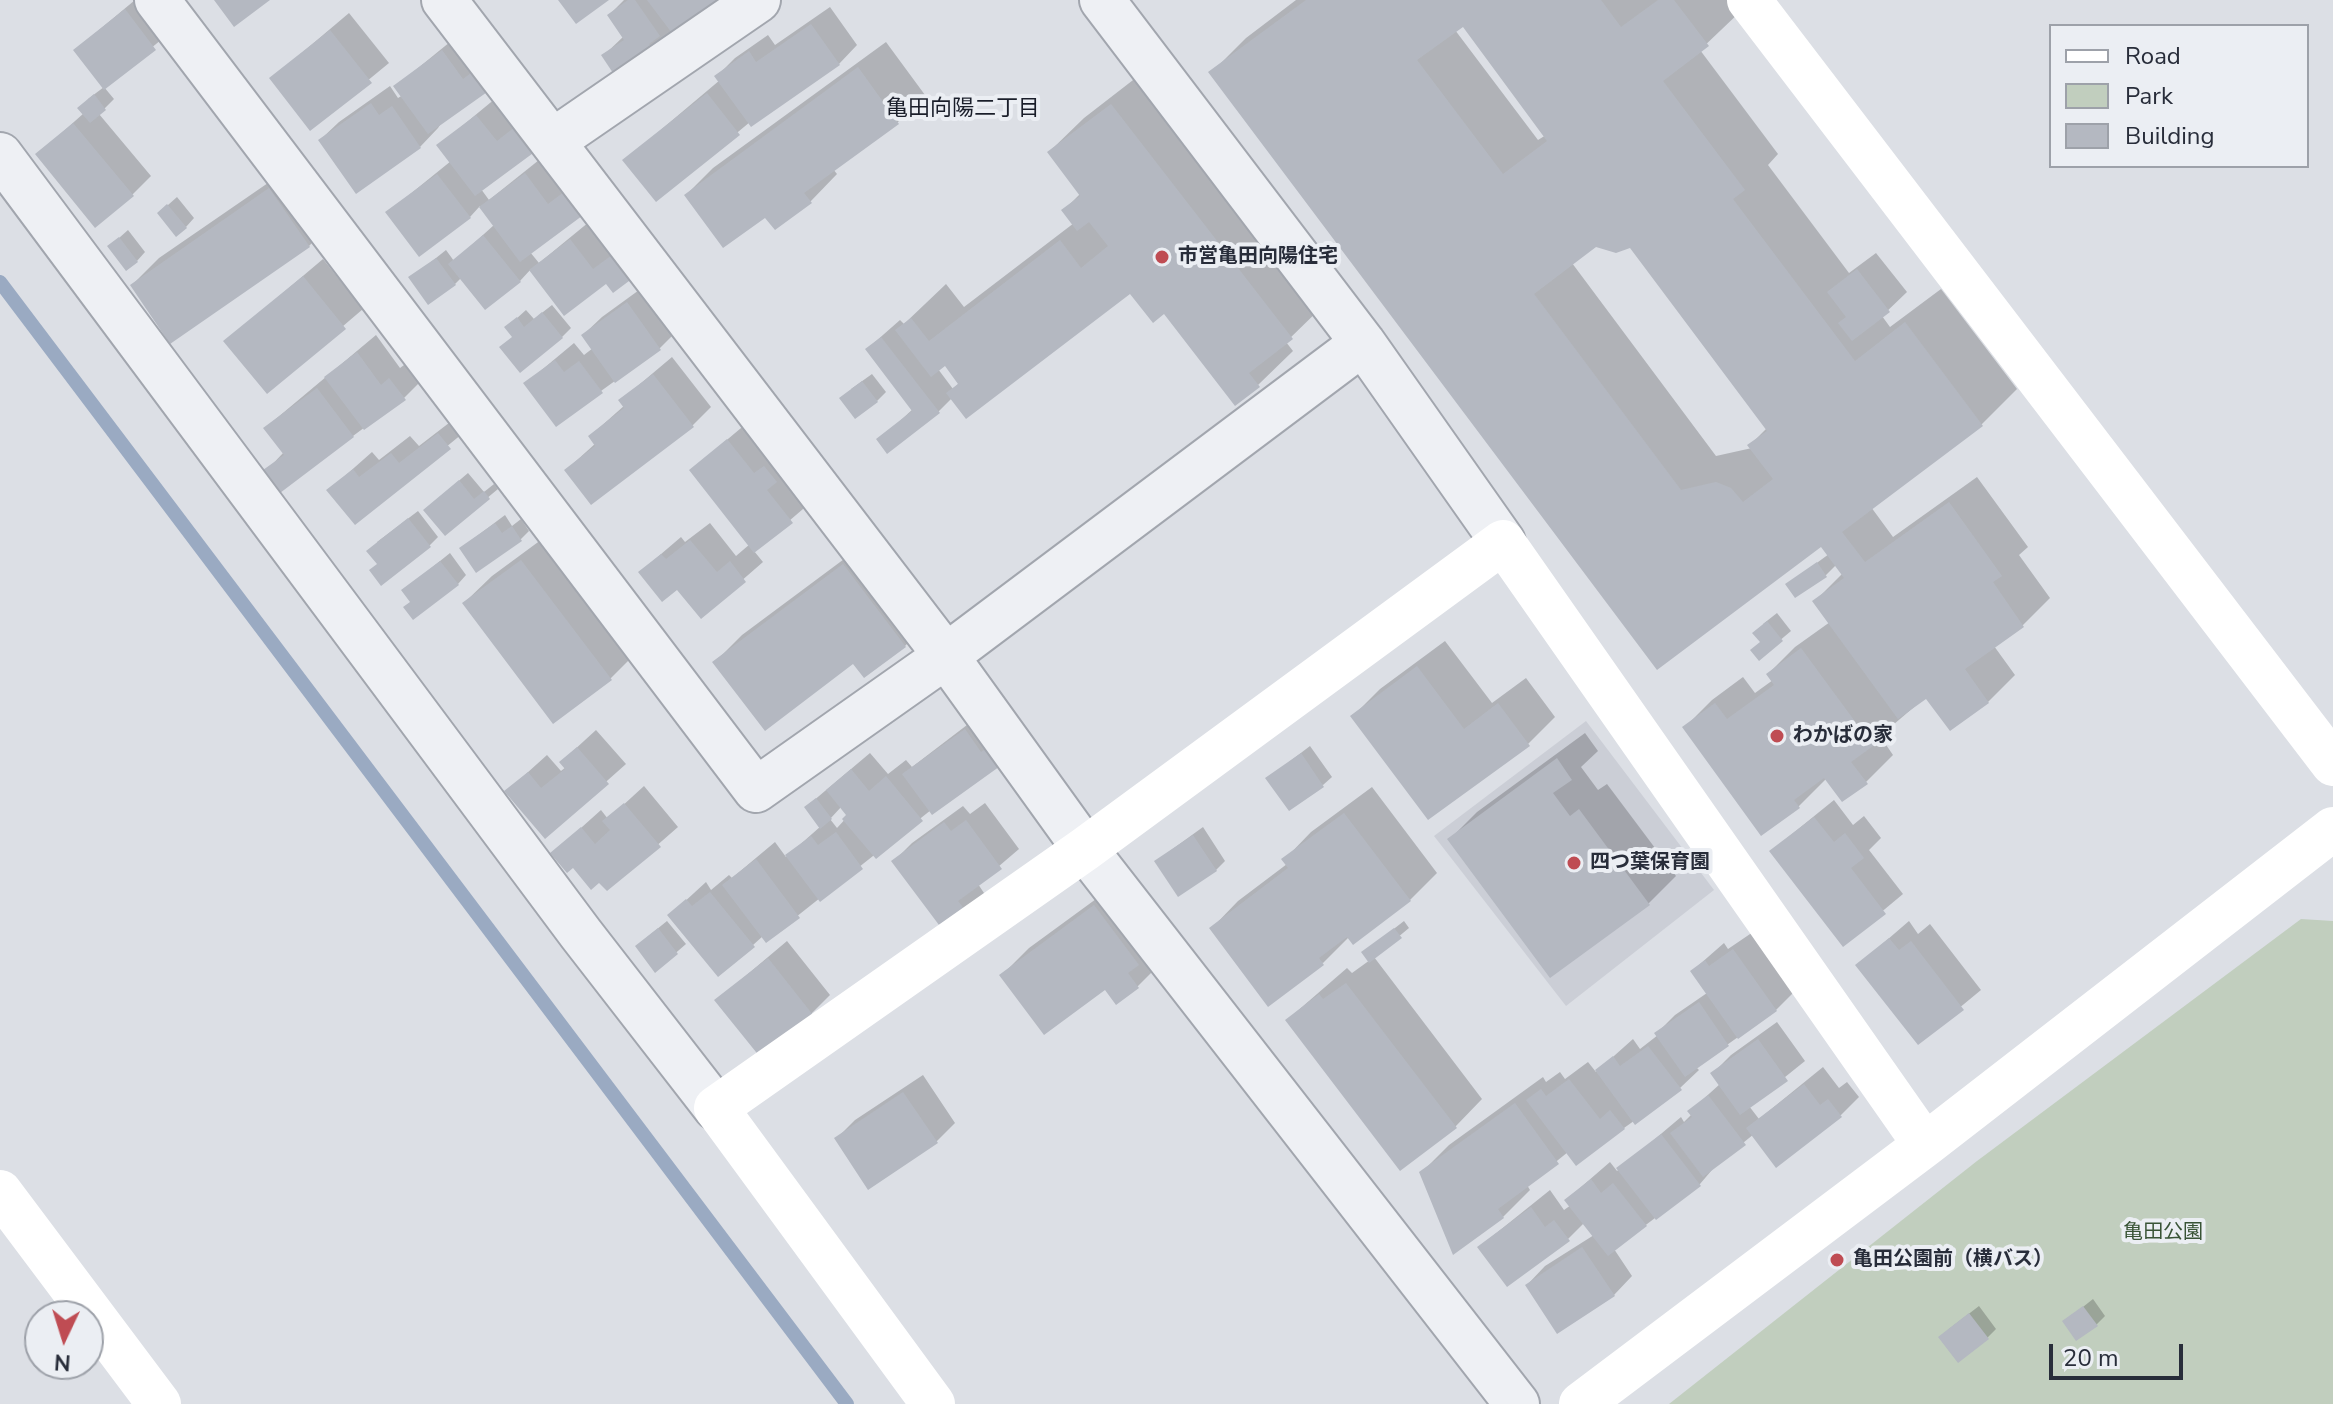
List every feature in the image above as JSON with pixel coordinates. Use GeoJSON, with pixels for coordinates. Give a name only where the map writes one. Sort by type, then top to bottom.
{"type":"FeatureCollection","features":[{"type":"Feature","properties":{"kind":"street"},"geometry":{"type":"LineString","coordinates":[[157,0],[756,790],[946,656],[1363,343]]}},
{"type":"Feature","properties":{"kind":"street"},"geometry":{"type":"LineString","coordinates":[[444,0],[946,656],[1085,849],[1517,1404]]}},
{"type":"Feature","properties":{"kind":"street"},"geometry":{"type":"LineString","coordinates":[[553,141],[758,0]]}},
{"type":"Feature","properties":{"kind":"street"},"geometry":{"type":"LineString","coordinates":[[1102,0],[1363,343],[1925,1145]]}},
{"type":"Feature","properties":{"kind":"street"},"geometry":{"type":"LineString","coordinates":[[1749,0],[2333,764]]}},
{"type":"Feature","properties":{"kind":"street"},"geometry":{"type":"LineString","coordinates":[[0,155],[581,934],[716,1108],[933,1404]]}},
{"type":"Feature","properties":{"kind":"street"},"geometry":{"type":"LineString","coordinates":[[716,1108],[1085,849],[1503,542]]}},
{"type":"Feature","properties":{"kind":"street"},"geometry":{"type":"LineString","coordinates":[[1581,1404],[1925,1145],[2333,829]]}},
{"type":"Feature","properties":{"kind":"street"},"geometry":{"type":"LineString","coordinates":[[0,1192],[159,1404]]}},
{"type":"Feature","properties":{"kind":"shaded area","name":"四つ葉保育園"},"geometry":{"type":"Polygon","coordinates":[[[1586,721],[1714,890],[1566,1006],[1434,836],[1586,721]]]}},
{"type":"Feature","properties":{"kind":"green space","name":"亀田公園"},"geometry":{"type":"Polygon","coordinates":[[[2301,919],[2333,921],[2333,1404],[1669,1404],[1977,1161],[2301,919]]]}},
{"type":"Feature","properties":{"kind":"building"},"geometry":{"type":"Polygon","coordinates":[[[214,0],[270,0],[234,27],[214,0]]]}},
{"type":"Feature","properties":{"kind":"building"},"geometry":{"type":"Polygon","coordinates":[[[558,0],[609,0],[576,24],[558,0]]]}},
{"type":"Feature","properties":{"kind":"building"},"geometry":{"type":"Polygon","coordinates":[[[628,0],[635,0],[660,36],[649,44],[657,55],[619,82],[601,55],[624,40],[607,15],[628,0]]]}},
{"type":"Feature","properties":{"kind":"building"},"geometry":{"type":"Polygon","coordinates":[[[647,0],[732,0],[678,41],[647,0]]]}},
{"type":"Feature","properties":{"kind":"building"},"geometry":{"type":"Polygon","coordinates":[[[1306,0],[1601,0],[1621,27],[1658,0],[1674,0],[1709,46],[1663,81],[1745,190],[1733,199],[1855,361],[1905,322],[1983,426],[1842,532],[1865,562],[1949,502],[2002,576],[1993,582],[2024,627],[1965,669],[1989,703],[1950,731],[1926,699],[1898,719],[1812,601],[1844,578],[1821,547],[1657,670],[1208,72],[1306,0]],[[1463,27],[1417,60],[1503,174],[1547,141],[1463,27]],[[1596,247],[1534,294],[1681,490],[1716,482],[1731,488],[1743,502],[1773,479],[1747,445],[1767,431],[1630,248],[1616,253],[1596,247]]]}},
{"type":"Feature","properties":{"kind":"building"},"geometry":{"type":"Polygon","coordinates":[[[125,9],[156,50],[104,90],[73,50],[125,9]]]}},
{"type":"Feature","properties":{"kind":"building"},"geometry":{"type":"Polygon","coordinates":[[[811,24],[840,65],[751,127],[714,76],[749,51],[756,62],[811,24]]]}},
{"type":"Feature","properties":{"kind":"building"},"geometry":{"type":"Polygon","coordinates":[[[330,30],[372,83],[310,131],[269,78],[330,30]]]}},
{"type":"Feature","properties":{"kind":"building"},"geometry":{"type":"Polygon","coordinates":[[[442,50],[463,79],[475,70],[490,90],[428,134],[393,86],[442,50]]]}},
{"type":"Feature","properties":{"kind":"building"},"geometry":{"type":"Polygon","coordinates":[[[858,67],[899,124],[804,193],[812,203],[775,230],[765,218],[723,248],[684,195],[858,67]]]}},
{"type":"Feature","properties":{"kind":"building"},"geometry":{"type":"Polygon","coordinates":[[[707,93],[740,135],[656,202],[622,160],[707,93]]]}},
{"type":"Feature","properties":{"kind":"building"},"geometry":{"type":"Polygon","coordinates":[[[94,94],[106,110],[90,123],[77,108],[94,94]]]}},
{"type":"Feature","properties":{"kind":"building"},"geometry":{"type":"Polygon","coordinates":[[[371,103],[379,115],[392,106],[421,148],[356,194],[318,140],[371,103]]]}},
{"type":"Feature","properties":{"kind":"building","name":"市営亀田向陽住宅"},"geometry":{"type":"Polygon","coordinates":[[[1111,104],[1293,339],[1249,373],[1260,387],[1235,406],[1164,314],[1153,323],[1130,294],[966,419],[946,393],[958,384],[945,366],[931,377],[895,330],[911,318],[929,341],[1060,240],[1081,268],[1108,246],[1089,222],[1077,231],[1061,210],[1080,196],[1047,152],[1111,104]]]}},
{"type":"Feature","properties":{"kind":"building"},"geometry":{"type":"Polygon","coordinates":[[[476,115],[497,141],[520,123],[540,148],[475,196],[436,145],[476,115]]]}},
{"type":"Feature","properties":{"kind":"building"},"geometry":{"type":"Polygon","coordinates":[[[73,123],[134,196],[95,228],[35,154],[73,123]]]}},
{"type":"Feature","properties":{"kind":"building"},"geometry":{"type":"Polygon","coordinates":[[[525,173],[548,204],[572,186],[590,210],[520,262],[479,207],[525,173]]]}},
{"type":"Feature","properties":{"kind":"building"},"geometry":{"type":"Polygon","coordinates":[[[437,174],[471,218],[419,257],[385,212],[437,174]]]}},
{"type":"Feature","properties":{"kind":"building"},"geometry":{"type":"Polygon","coordinates":[[[269,188],[310,247],[170,344],[130,285],[269,188]]]}},
{"type":"Feature","properties":{"kind":"building"},"geometry":{"type":"Polygon","coordinates":[[[167,204],[187,228],[176,237],[157,213],[167,204]]]}},
{"type":"Feature","properties":{"kind":"building"},"geometry":{"type":"Polygon","coordinates":[[[483,235],[521,282],[485,310],[448,264],[483,235]]]}},
{"type":"Feature","properties":{"kind":"building"},"geometry":{"type":"Polygon","coordinates":[[[119,237],[138,262],[126,271],[107,246],[119,237]]]}},
{"type":"Feature","properties":{"kind":"building"},"geometry":{"type":"Polygon","coordinates":[[[570,239],[593,269],[619,250],[637,275],[613,293],[606,284],[564,316],[529,270],[570,239]]]}},
{"type":"Feature","properties":{"kind":"building"},"geometry":{"type":"Polygon","coordinates":[[[436,258],[456,285],[428,305],[408,277],[436,258]]]}},
{"type":"Feature","properties":{"kind":"building"},"geometry":{"type":"Polygon","coordinates":[[[1857,269],[1890,312],[1852,341],[1838,323],[1846,317],[1827,292],[1857,269]]]}},
{"type":"Feature","properties":{"kind":"building"},"geometry":{"type":"Polygon","coordinates":[[[303,276],[346,329],[267,394],[223,341],[303,276]]]}},
{"type":"Feature","properties":{"kind":"building"},"geometry":{"type":"Polygon","coordinates":[[[627,302],[661,350],[615,383],[581,335],[627,302]]]}},
{"type":"Feature","properties":{"kind":"building"},"geometry":{"type":"Polygon","coordinates":[[[542,312],[563,338],[520,373],[499,347],[512,337],[504,327],[517,317],[524,327],[542,312]]]}},
{"type":"Feature","properties":{"kind":"building"},"geometry":{"type":"Polygon","coordinates":[[[881,337],[940,413],[887,454],[876,439],[912,411],[865,349],[881,337]]]}},
{"type":"Feature","properties":{"kind":"building"},"geometry":{"type":"Polygon","coordinates":[[[357,352],[381,385],[389,378],[406,400],[364,430],[324,377],[357,352]]]}},
{"type":"Feature","properties":{"kind":"building"},"geometry":{"type":"Polygon","coordinates":[[[555,360],[564,372],[579,361],[603,393],[556,427],[523,383],[555,360]]]}},
{"type":"Feature","properties":{"kind":"building"},"geometry":{"type":"Polygon","coordinates":[[[653,374],[694,427],[591,505],[564,470],[595,446],[588,436],[624,408],[618,400],[653,374]]]}},
{"type":"Feature","properties":{"kind":"building"},"geometry":{"type":"Polygon","coordinates":[[[862,381],[878,402],[855,419],[839,398],[862,381]]]}},
{"type":"Feature","properties":{"kind":"building"},"geometry":{"type":"Polygon","coordinates":[[[317,388],[354,437],[280,493],[263,470],[284,455],[263,428],[317,388]]]}},
{"type":"Feature","properties":{"kind":"building"},"geometry":{"type":"Polygon","coordinates":[[[438,433],[451,449],[355,525],[326,490],[353,469],[359,477],[391,453],[399,463],[438,433]]]}},
{"type":"Feature","properties":{"kind":"building"},"geometry":{"type":"Polygon","coordinates":[[[727,439],[754,473],[764,466],[777,482],[767,490],[793,523],[754,553],[689,470],[727,439]]]}},
{"type":"Feature","properties":{"kind":"building"},"geometry":{"type":"Polygon","coordinates":[[[459,480],[474,499],[484,491],[490,499],[445,536],[423,510],[459,480]]]}},
{"type":"Feature","properties":{"kind":"building"},"geometry":{"type":"Polygon","coordinates":[[[408,518],[431,547],[381,586],[369,570],[377,564],[366,551],[408,518]]]}},
{"type":"Feature","properties":{"kind":"building"},"geometry":{"type":"Polygon","coordinates":[[[495,523],[502,533],[512,526],[522,541],[476,573],[459,548],[495,523]]]}},
{"type":"Feature","properties":{"kind":"building"},"geometry":{"type":"Polygon","coordinates":[[[690,540],[717,572],[730,561],[746,582],[701,619],[677,590],[662,602],[638,572],[661,554],[666,559],[690,540]]]}},
{"type":"Feature","properties":{"kind":"building"},"geometry":{"type":"Polygon","coordinates":[[[521,560],[612,680],[553,724],[462,603],[521,560]]]}},
{"type":"Feature","properties":{"kind":"building"},"geometry":{"type":"Polygon","coordinates":[[[440,561],[459,585],[413,620],[403,607],[410,602],[401,590],[440,561]]]}},
{"type":"Feature","properties":{"kind":"building"},"geometry":{"type":"Polygon","coordinates":[[[1817,562],[1827,577],[1795,598],[1785,584],[1817,562]]]}},
{"type":"Feature","properties":{"kind":"building"},"geometry":{"type":"Polygon","coordinates":[[[843,564],[906,647],[864,678],[853,664],[765,731],[712,662],[843,564]]]}},
{"type":"Feature","properties":{"kind":"building"},"geometry":{"type":"Polygon","coordinates":[[[1767,621],[1783,641],[1759,661],[1750,650],[1760,642],[1752,633],[1767,621]]]}},
{"type":"Feature","properties":{"kind":"building","name":"わかばの家"},"geometry":{"type":"Polygon","coordinates":[[[1801,648],[1873,746],[1851,762],[1868,784],[1842,802],[1824,778],[1794,800],[1800,808],[1761,836],[1682,727],[1715,703],[1727,719],[1774,685],[1766,674],[1801,648]]]}},
{"type":"Feature","properties":{"kind":"building"},"geometry":{"type":"Polygon","coordinates":[[[1417,666],[1464,729],[1498,703],[1530,746],[1428,820],[1350,716],[1417,666]]]}},
{"type":"Feature","properties":{"kind":"building"},"geometry":{"type":"Polygon","coordinates":[[[965,729],[981,752],[990,746],[1003,764],[932,815],[902,774],[965,729]]]}},
{"type":"Feature","properties":{"kind":"building"},"geometry":{"type":"Polygon","coordinates":[[[577,747],[609,784],[545,839],[504,791],[528,772],[541,788],[565,769],[559,762],[577,747]]]}},
{"type":"Feature","properties":{"kind":"building"},"geometry":{"type":"Polygon","coordinates":[[[1301,753],[1324,787],[1289,811],[1265,778],[1301,753]]]}},
{"type":"Feature","properties":{"kind":"building"},"geometry":{"type":"Polygon","coordinates":[[[1557,758],[1572,780],[1553,793],[1570,816],[1579,809],[1650,905],[1550,978],[1447,839],[1557,758]]]}},
{"type":"Feature","properties":{"kind":"building"},"geometry":{"type":"Polygon","coordinates":[[[851,769],[869,791],[886,776],[923,821],[876,859],[842,819],[846,815],[826,790],[851,769]]]}},
{"type":"Feature","properties":{"kind":"building"},"geometry":{"type":"Polygon","coordinates":[[[816,798],[832,819],[820,829],[804,807],[816,798]]]}},
{"type":"Feature","properties":{"kind":"building"},"geometry":{"type":"Polygon","coordinates":[[[624,803],[661,847],[607,891],[599,883],[591,890],[573,868],[567,873],[550,853],[581,827],[595,844],[610,830],[602,821],[624,803]]]}},
{"type":"Feature","properties":{"kind":"building"},"geometry":{"type":"Polygon","coordinates":[[[1344,813],[1411,901],[1353,945],[1347,937],[1319,958],[1324,965],[1268,1007],[1209,928],[1288,868],[1281,859],[1344,813]]]}},
{"type":"Feature","properties":{"kind":"building"},"geometry":{"type":"Polygon","coordinates":[[[1814,817],[1834,842],[1845,833],[1864,858],[1851,868],[1886,914],[1843,947],[1769,851],[1814,817]]]}},
{"type":"Feature","properties":{"kind":"building"},"geometry":{"type":"Polygon","coordinates":[[[966,820],[1002,869],[958,901],[969,915],[945,933],[891,861],[944,822],[951,831],[966,820]]]}},
{"type":"Feature","properties":{"kind":"building"},"geometry":{"type":"Polygon","coordinates":[[[836,832],[863,869],[820,902],[785,855],[811,836],[818,845],[836,832]]]}},
{"type":"Feature","properties":{"kind":"building"},"geometry":{"type":"Polygon","coordinates":[[[1193,835],[1217,871],[1178,897],[1154,861],[1193,835]]]}},
{"type":"Feature","properties":{"kind":"building"},"geometry":{"type":"Polygon","coordinates":[[[756,859],[800,918],[766,943],[722,885],[756,859]]]}},
{"type":"Feature","properties":{"kind":"building"},"geometry":{"type":"Polygon","coordinates":[[[710,892],[755,947],[718,977],[667,915],[686,899],[692,906],[710,892]]]}},
{"type":"Feature","properties":{"kind":"building"},"geometry":{"type":"Polygon","coordinates":[[[1094,905],[1139,965],[1128,973],[1139,988],[1116,1005],[1105,990],[1044,1035],[999,975],[1094,905]]]}},
{"type":"Feature","properties":{"kind":"building"},"geometry":{"type":"Polygon","coordinates":[[[658,928],[678,954],[655,973],[635,946],[658,928]]]}},
{"type":"Feature","properties":{"kind":"building"},"geometry":{"type":"Polygon","coordinates":[[[1394,928],[1402,938],[1369,963],[1361,952],[1394,928]]]}},
{"type":"Feature","properties":{"kind":"building"},"geometry":{"type":"Polygon","coordinates":[[[1889,938],[1899,950],[1911,941],[1964,1010],[1918,1045],[1855,965],[1889,938]]]}},
{"type":"Feature","properties":{"kind":"building"},"geometry":{"type":"Polygon","coordinates":[[[1733,949],[1777,1011],[1738,1039],[1690,971],[1705,960],[1709,966],[1733,949]]]}},
{"type":"Feature","properties":{"kind":"building"},"geometry":{"type":"Polygon","coordinates":[[[768,958],[813,1015],[760,1057],[714,1000],[768,958]]]}},
{"type":"Feature","properties":{"kind":"building"},"geometry":{"type":"Polygon","coordinates":[[[1346,983],[1457,1128],[1400,1171],[1285,1020],[1319,994],[1323,999],[1346,983]]]}},
{"type":"Feature","properties":{"kind":"building"},"geometry":{"type":"Polygon","coordinates":[[[1699,1002],[1729,1046],[1685,1077],[1654,1033],[1699,1002]]]}},
{"type":"Feature","properties":{"kind":"building"},"geometry":{"type":"Polygon","coordinates":[[[1758,1039],[1788,1081],[1740,1115],[1710,1073],[1758,1039]]]}},
{"type":"Feature","properties":{"kind":"building"},"geometry":{"type":"Polygon","coordinates":[[[1648,1046],[1682,1090],[1635,1125],[1595,1070],[1613,1056],[1620,1066],[1648,1046]]]}},
{"type":"Feature","properties":{"kind":"building"},"geometry":{"type":"Polygon","coordinates":[[[1569,1079],[1600,1119],[1610,1110],[1625,1129],[1576,1166],[1526,1100],[1541,1089],[1546,1096],[1569,1079]]]}},
{"type":"Feature","properties":{"kind":"building"},"geometry":{"type":"Polygon","coordinates":[[[1804,1084],[1820,1105],[1828,1099],[1842,1117],[1776,1168],[1746,1128],[1804,1084]]]}},
{"type":"Feature","properties":{"kind":"building"},"geometry":{"type":"Polygon","coordinates":[[[903,1092],[938,1143],[868,1190],[834,1138],[903,1092]]]}},
{"type":"Feature","properties":{"kind":"building"},"geometry":{"type":"Polygon","coordinates":[[[1708,1095],[1746,1145],[1703,1177],[1670,1133],[1692,1117],[1687,1111],[1708,1095]]]}},
{"type":"Feature","properties":{"kind":"building"},"geometry":{"type":"Polygon","coordinates":[[[1515,1103],[1559,1164],[1498,1209],[1504,1218],[1453,1255],[1419,1172],[1515,1103]]]}},
{"type":"Feature","properties":{"kind":"building"},"geometry":{"type":"Polygon","coordinates":[[[1661,1134],[1701,1186],[1656,1220],[1616,1168],[1661,1134]]]}},
{"type":"Feature","properties":{"kind":"building"},"geometry":{"type":"Polygon","coordinates":[[[1591,1179],[1601,1193],[1613,1183],[1647,1226],[1608,1256],[1564,1200],[1591,1179]]]}},
{"type":"Feature","properties":{"kind":"building"},"geometry":{"type":"Polygon","coordinates":[[[1531,1207],[1545,1227],[1554,1220],[1570,1241],[1507,1287],[1477,1247],[1531,1207]]]}},
{"type":"Feature","properties":{"kind":"building"},"geometry":{"type":"Polygon","coordinates":[[[1582,1247],[1615,1296],[1557,1334],[1525,1285],[1582,1247]]]}},
{"type":"Feature","properties":{"kind":"building"},"geometry":{"type":"Polygon","coordinates":[[[2083,1306],[2098,1326],[2076,1341],[2062,1321],[2083,1306]]]}},
{"type":"Feature","properties":{"kind":"building"},"geometry":{"type":"Polygon","coordinates":[[[1969,1313],[1989,1339],[1958,1363],[1938,1337],[1969,1313]]]}},
{"type":"Feature","properties":{"kind":"waterway"},"geometry":{"type":"LineString","coordinates":[[0,282],[847,1404]]}},
{"type":"Feature","properties":{"kind":"place","name":"市営亀田向陽住宅"},"geometry":{"type":"Point","coordinates":[1162,257]}},
{"type":"Feature","properties":{"kind":"place","name":"わかばの家"},"geometry":{"type":"Point","coordinates":[1777,736]}},
{"type":"Feature","properties":{"kind":"place","name":"四つ葉保育園"},"geometry":{"type":"Point","coordinates":[1574,863]}},
{"type":"Feature","properties":{"kind":"place","name":"亀田公園前（横バス）"},"geometry":{"type":"Point","coordinates":[1837,1260]}},
{"type":"Feature","properties":{"kind":"district","name":"亀田向陽二丁目"},"geometry":{"type":"Point","coordinates":[963,110]}}]}
